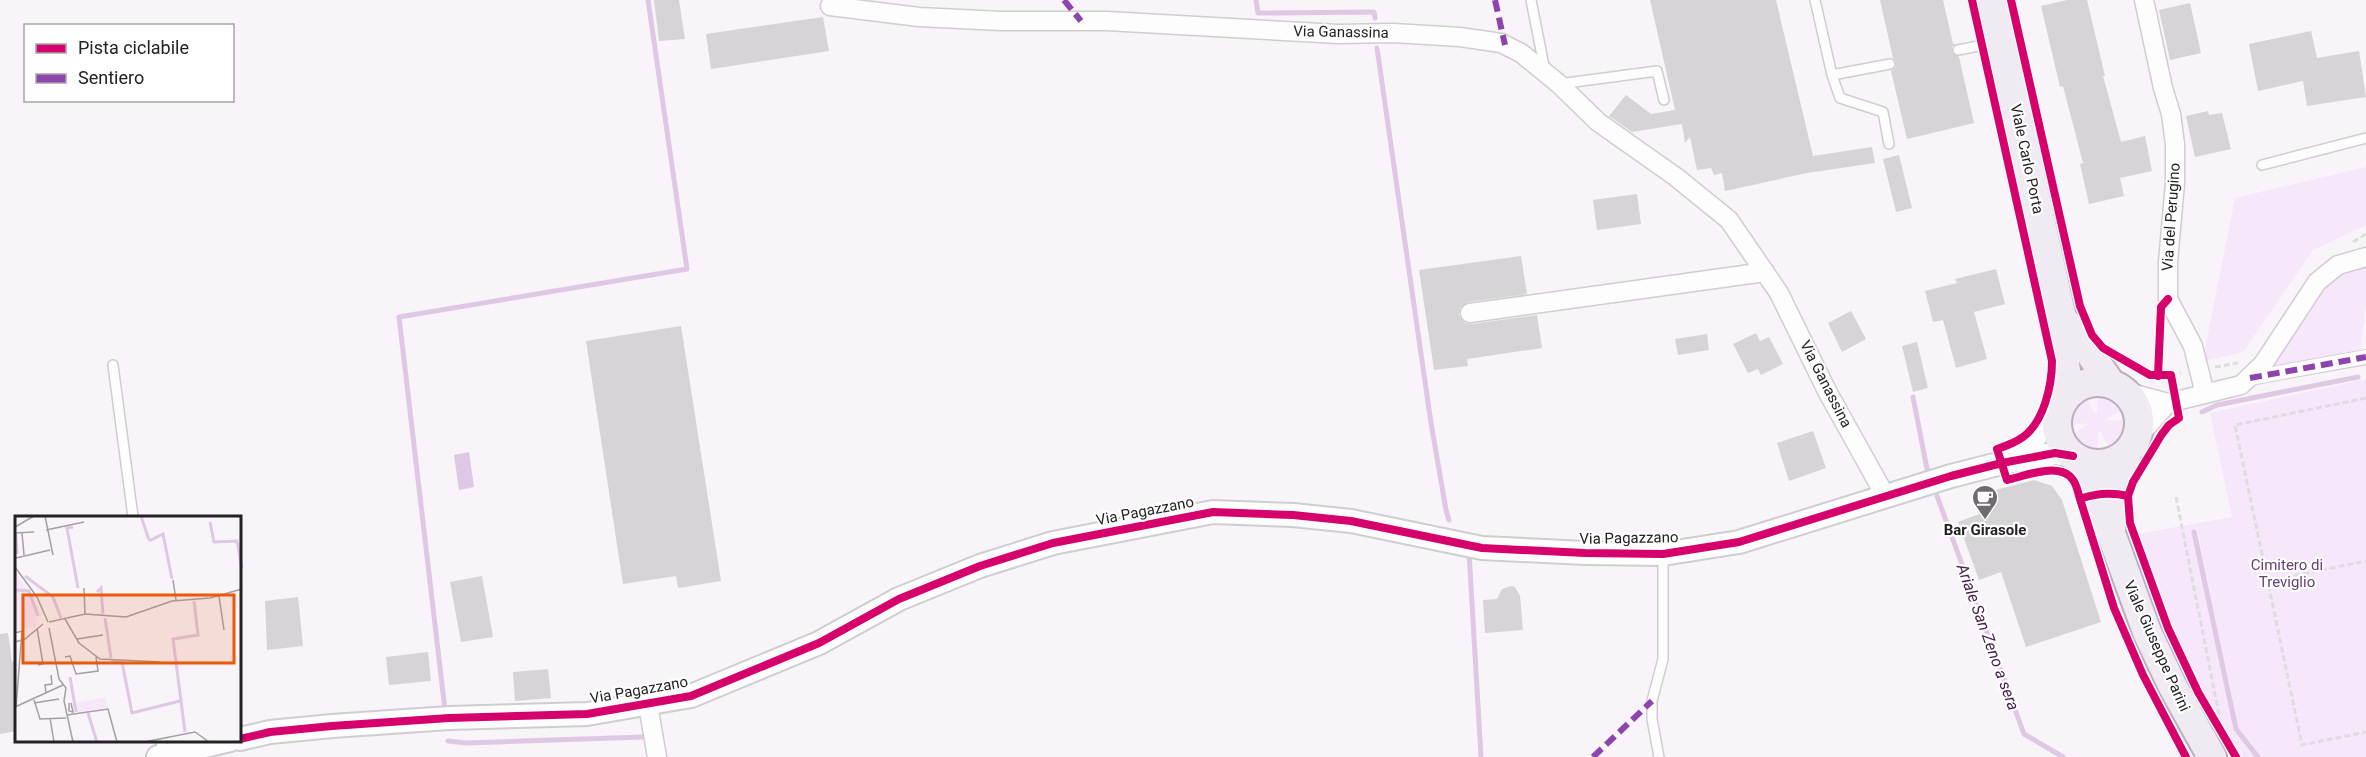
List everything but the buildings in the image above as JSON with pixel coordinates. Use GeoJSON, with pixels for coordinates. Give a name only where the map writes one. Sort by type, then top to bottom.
{"type":"FeatureCollection","features":[{"type":"Feature","properties":{"kind":"main road","name":"Viale Carlo Porta"},"geometry":{"type":"LineString","coordinates":[[1992,0],[2062,318],[2064,359],[2070,393]]}},
{"type":"Feature","properties":{"kind":"main road","name":"Viale Carlo Porta"},"geometry":{"type":"LineString","coordinates":[[2062,318],[2117,387],[2133,401],[2138,414],[2139,427],[2116,493],[2111,530]]}},
{"type":"Feature","properties":{"kind":"main road"},"geometry":{"type":"LineString","coordinates":[[2117,387],[2089,383],[2070,393],[2063,400],[2057,418],[2060,440],[2079,459],[2096,464],[2108,463],[2119,458],[2132,445]]}},
{"type":"Feature","properties":{"kind":"main road","name":"Viale Giuseppe Parini"},"geometry":{"type":"LineString","coordinates":[[2079,459],[2111,530],[2147,632],[2173,687],[2218,746]]}},
{"type":"Feature","properties":{"kind":"street","name":"Via del Perugino"},"geometry":{"type":"LineString","coordinates":[[2144,0],[2171,114],[2175,144],[2168,299],[2193,346],[2205,394]]}},
{"type":"Feature","properties":{"kind":"street","name":"Via Ganassina"},"geometry":{"type":"LineString","coordinates":[[830,6],[919,16],[1001,21],[1107,21],[1338,34],[1393,33],[1460,37],[1501,43],[1521,53],[1598,122],[1676,177],[1729,220],[1779,293],[1827,391],[1886,497]]}},
{"type":"Feature","properties":{"kind":"street"},"geometry":{"type":"LineString","coordinates":[[2117,387],[2172,402],[2241,385],[2266,359],[2317,282],[2338,265],[2366,257]]}},
{"type":"Feature","properties":{"kind":"street"},"geometry":{"type":"LineString","coordinates":[[1470,313],[1765,272]]}},
{"type":"Feature","properties":{"kind":"street"},"geometry":{"type":"LineString","coordinates":[[2250,378],[2366,357]]}},
{"type":"Feature","properties":{"kind":"street"},"geometry":{"type":"LineString","coordinates":[[2132,445],[2172,402]]}},
{"type":"Feature","properties":{"kind":"street","name":"Via Pagazzano"},"geometry":{"type":"LineString","coordinates":[[2002,462],[2057,418]]}},
{"type":"Feature","properties":{"kind":"street","name":"Via Pagazzano"},"geometry":{"type":"LineString","coordinates":[[242,738],[270,732],[332,726],[449,718],[587,714],[691,696],[819,643],[899,599],[980,566],[1053,543],[1213,512],[1293,515],[1351,521],[1482,548],[1663,554],[1739,542],[2002,462],[2055,453],[2079,459]]}},
{"type":"Feature","properties":{"kind":"street"},"geometry":{"type":"LineString","coordinates":[[648,705],[657,757]]}},
{"type":"Feature","properties":{"kind":"street"},"geometry":{"type":"LineString","coordinates":[[161,751],[223,742]]}},
{"type":"Feature","properties":{"kind":"lane"},"geometry":{"type":"LineString","coordinates":[[1531,0],[1552,79],[1657,71],[1664,100]]}},
{"type":"Feature","properties":{"kind":"lane"},"geometry":{"type":"LineString","coordinates":[[1815,0],[1832,75],[1840,98],[1882,112],[1889,144]]}},
{"type":"Feature","properties":{"kind":"lane"},"geometry":{"type":"LineString","coordinates":[[1958,50],[2001,42]]}},
{"type":"Feature","properties":{"kind":"lane"},"geometry":{"type":"LineString","coordinates":[[1832,75],[1890,64]]}},
{"type":"Feature","properties":{"kind":"lane"},"geometry":{"type":"LineString","coordinates":[[2262,165],[2366,138]]}},
{"type":"Feature","properties":{"kind":"lane"},"geometry":{"type":"LineString","coordinates":[[113,365],[133,516]]}},
{"type":"Feature","properties":{"kind":"lane"},"geometry":{"type":"LineString","coordinates":[[1659,757],[1652,719],[1652,701],[1663,659],[1663,554]]}},
{"type":"Feature","properties":{"kind":"path"},"geometry":{"type":"LineString","coordinates":[[2165,375],[2171,375],[2172,402]]}},
{"type":"Feature","properties":{"kind":"path"},"geometry":{"type":"LineString","coordinates":[[2366,399],[2235,425],[2302,745],[2366,732]]}},
{"type":"Feature","properties":{"kind":"path"},"geometry":{"type":"LineString","coordinates":[[2176,497],[2218,746]]}},
{"type":"Feature","properties":{"kind":"path"},"geometry":{"type":"LineString","coordinates":[[2268,581],[2366,561]]}},
{"type":"Feature","properties":{"kind":"path"},"geometry":{"type":"LineString","coordinates":[[2208,709],[2218,746]]}},
{"type":"Feature","properties":{"kind":"green space"},"geometry":{"type":"Polygon","coordinates":[[[2366,167],[2366,225],[2313,250],[2243,352],[2205,361],[2203,358],[2235,198],[2366,167]]]}},
{"type":"Feature","properties":{"kind":"green space"},"geometry":{"type":"Polygon","coordinates":[[[2362,264],[2366,268],[2366,304],[2360,350],[2271,366],[2329,276],[2362,264]]]}},
{"type":"Feature","properties":{"kind":"green space","name":"Cimitero di Treviglio"},"geometry":{"type":"Polygon","coordinates":[[[2366,379],[2366,757],[2241,757],[2210,704],[2183,648],[2138,534],[2232,517],[2210,413],[2366,379]]]}},
{"type":"Feature","properties":{"kind":"green space"},"geometry":{"type":"Polygon","coordinates":[[[2098,394],[2110,397],[2122,410],[2105,420],[2125,421],[2122,436],[2109,448],[2101,432],[2098,432],[2098,450],[2083,446],[2072,435],[2090,423],[2069,425],[2073,408],[2086,397],[2094,413],[2097,413],[2098,394]]]}},
{"type":"Feature","properties":{"kind":"shaded area"},"geometry":{"type":"Polygon","coordinates":[[[469,452],[474,487],[459,490],[454,455],[469,452]]]}},
{"type":"Feature","properties":{"kind":"waterway"},"geometry":{"type":"LineString","coordinates":[[445,710],[399,317],[687,269],[648,0]]}},
{"type":"Feature","properties":{"kind":"waterway"},"geometry":{"type":"LineString","coordinates":[[1256,0],[1258,13],[1374,12],[1375,18]]}},
{"type":"Feature","properties":{"kind":"waterway"},"geometry":{"type":"LineString","coordinates":[[1377,48],[1431,423],[1449,520]]}},
{"type":"Feature","properties":{"kind":"waterway"},"geometry":{"type":"LineString","coordinates":[[2202,412],[2217,405],[2358,377]]}},
{"type":"Feature","properties":{"kind":"waterway","name":"Ariale San Zeno a sera"},"geometry":{"type":"LineString","coordinates":[[1913,397],[1927,469]]}},
{"type":"Feature","properties":{"kind":"waterway","name":"Ariale San Zeno a sera"},"geometry":{"type":"LineString","coordinates":[[1937,496],[2024,734],[2063,757]]}},
{"type":"Feature","properties":{"kind":"waterway"},"geometry":{"type":"LineString","coordinates":[[2194,532],[2236,729],[2258,757]]}},
{"type":"Feature","properties":{"kind":"waterway"},"geometry":{"type":"LineString","coordinates":[[1469,552],[1481,757]]}},
{"type":"Feature","properties":{"kind":"waterway"},"geometry":{"type":"LineString","coordinates":[[448,741],[466,743],[643,737]]}},
{"type":"Feature","properties":{"kind":"marked path"},"geometry":{"type":"LineString","coordinates":[[1064,0],[1081,21]]}},
{"type":"Feature","properties":{"kind":"marked path"},"geometry":{"type":"LineString","coordinates":[[1495,0],[1505,45]]}},
{"type":"Feature","properties":{"kind":"marked path"},"geometry":{"type":"LineString","coordinates":[[2250,378],[2366,357]]}},
{"type":"Feature","properties":{"kind":"marked path"},"geometry":{"type":"LineString","coordinates":[[1593,757],[1652,701]]}},
{"type":"Feature","properties":{"kind":"cycle path"},"geometry":{"type":"LineString","coordinates":[[1972,0],[2052,361],[2048,392],[2036,422],[2020,439],[1997,449],[2007,480],[2042,471],[2060,471],[2073,480],[2080,499],[2104,494],[2128,496]]}},
{"type":"Feature","properties":{"kind":"cycle path"},"geometry":{"type":"LineString","coordinates":[[2011,0],[2080,306],[2092,335],[2103,348],[2150,375],[2171,375],[2179,418],[2162,434],[2133,482],[2128,496],[2130,523],[2168,628],[2198,692],[2236,757]]}},
{"type":"Feature","properties":{"kind":"cycle path"},"geometry":{"type":"LineString","coordinates":[[2158,376],[2161,307],[2168,299]]}},
{"type":"Feature","properties":{"kind":"cycle path"},"geometry":{"type":"LineString","coordinates":[[242,739],[270,732],[332,726],[449,718],[587,714],[691,696],[819,643],[899,599],[980,566],[1053,543],[1213,512],[1293,515],[1351,521],[1482,548],[1663,554],[1739,542],[1951,476],[2002,463],[2055,453],[2073,456]]}},
{"type":"Feature","properties":{"kind":"cycle path"},"geometry":{"type":"LineString","coordinates":[[2080,499],[2114,608],[2143,675],[2186,757]]}},
{"type":"Feature","properties":{"kind":"place","name":"Bar Girasole"},"geometry":{"type":"Point","coordinates":[1985,521]}}]}
